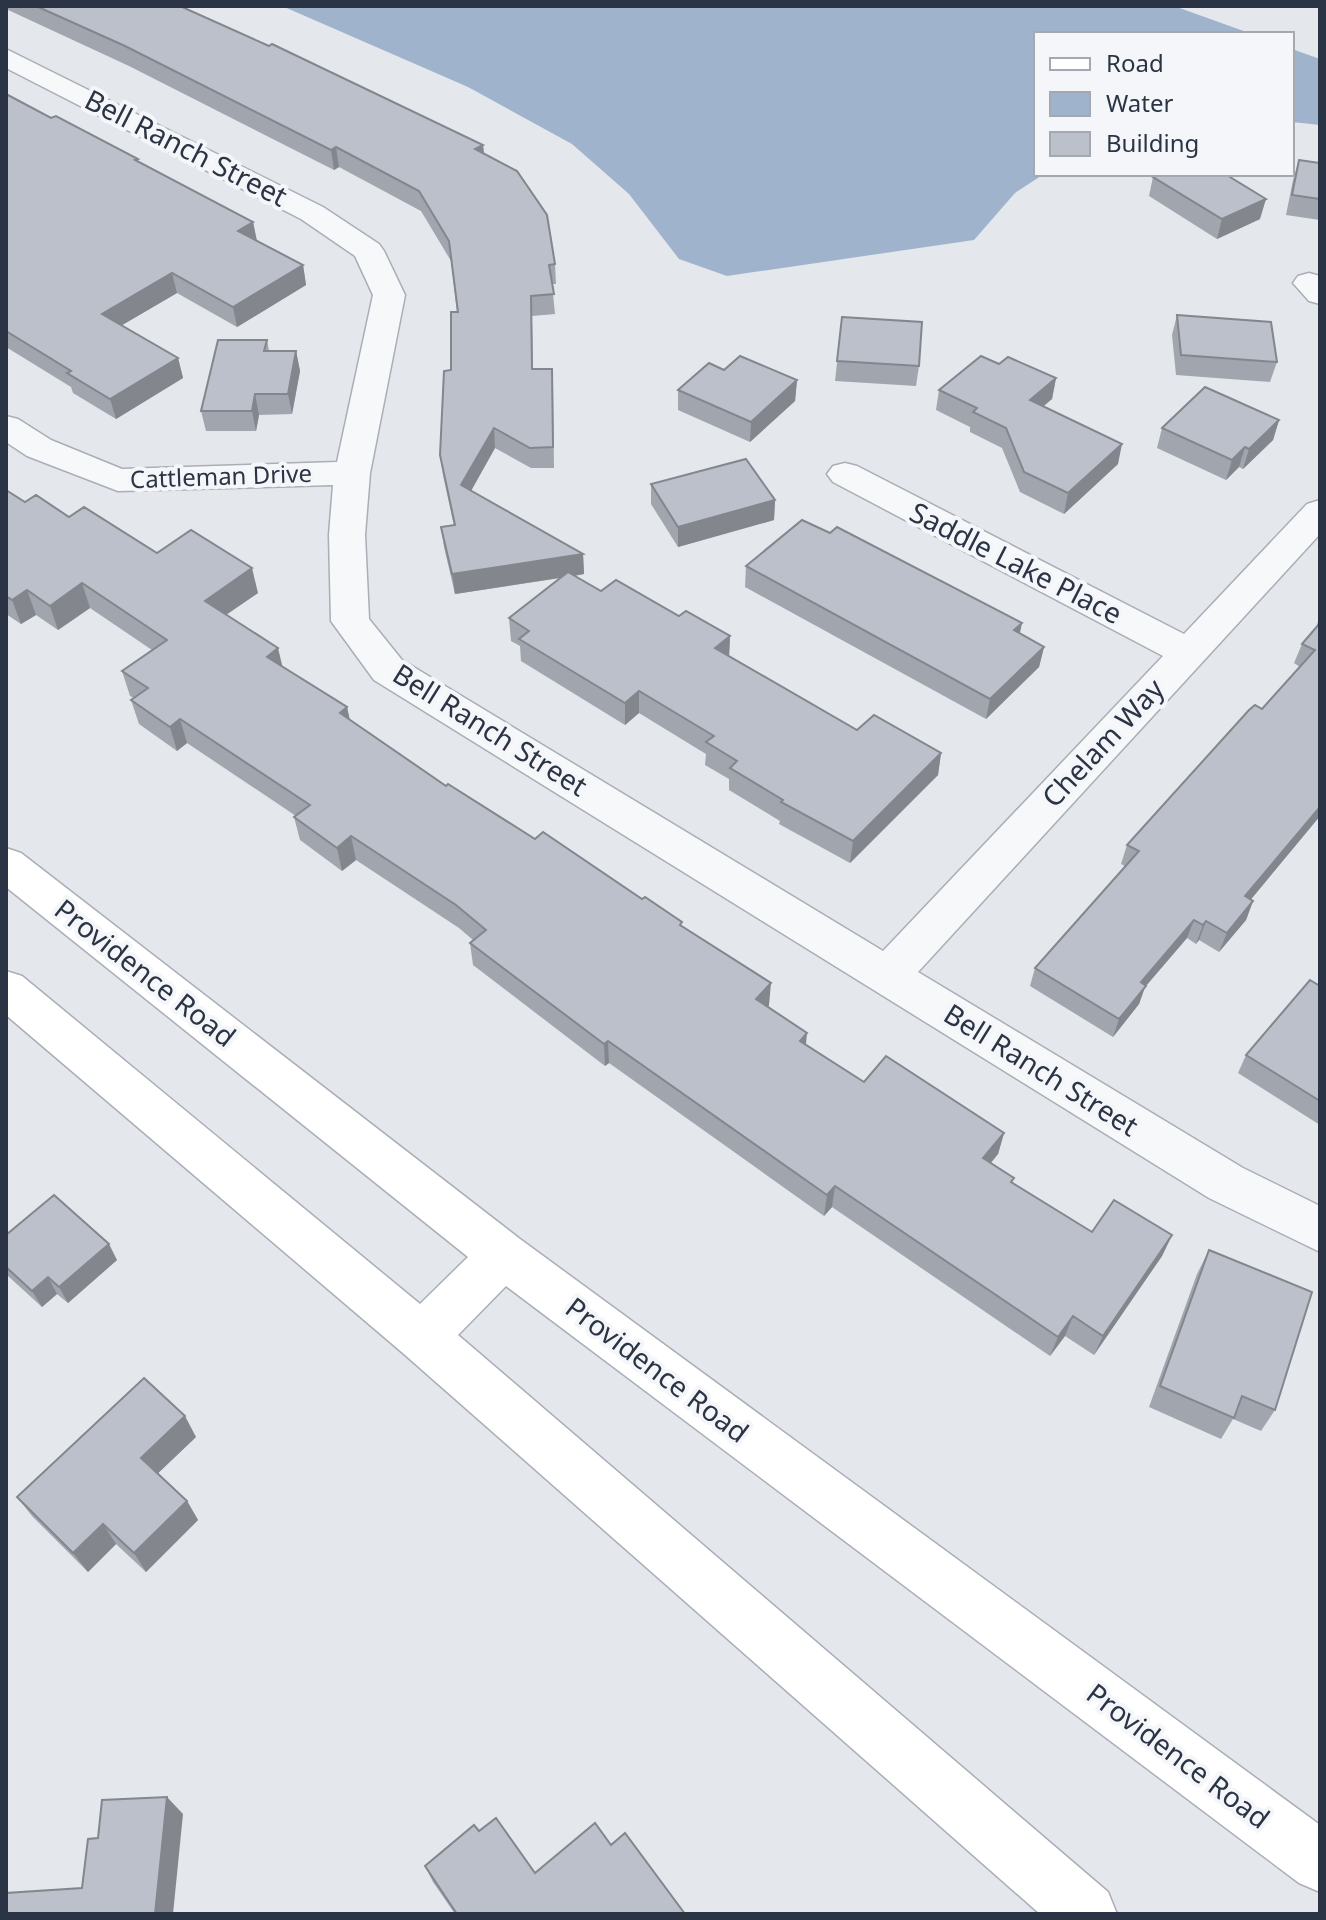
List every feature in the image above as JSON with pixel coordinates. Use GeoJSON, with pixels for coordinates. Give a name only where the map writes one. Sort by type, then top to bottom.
{"type":"FeatureCollection","features":[{"type":"Feature","properties":{"kind":"main road","name":"Providence Road"},"geometry":{"type":"LineString","coordinates":[[6,864],[503,1255],[1320,1862]]}},
{"type":"Feature","properties":{"kind":"main road"},"geometry":{"type":"LineString","coordinates":[[6,989],[422,1337],[1086,1914]]}},
{"type":"Feature","properties":{"kind":"main road"},"geometry":{"type":"LineString","coordinates":[[422,1337],[503,1255]]}},
{"type":"Feature","properties":{"kind":"street","name":"Bell Ranch Street"},"geometry":{"type":"LineString","coordinates":[[6,57],[312,213],[368,251],[389,295],[352,473],[347,535],[350,621],[388,670],[1226,1183],[1320,1230]]}},
{"type":"Feature","properties":{"kind":"street","name":"Cattleman Drive"},"geometry":{"type":"LineString","coordinates":[[6,427],[39,448],[118,480],[352,473]]}},
{"type":"Feature","properties":{"kind":"street","name":"Saddle Lake Place"},"geometry":{"type":"LineString","coordinates":[[845,474],[1188,652]]}},
{"type":"Feature","properties":{"kind":"street","name":"Chelam Way"},"geometry":{"type":"LineString","coordinates":[[888,975],[1320,512]]}},
{"type":"Feature","properties":{"kind":"water"},"geometry":{"type":"Polygon","coordinates":[[[282,6],[1174,6],[1246,32],[1034,32],[1034,176],[1041,176],[1015,193],[974,240],[727,276],[679,259],[629,194],[572,144],[468,87],[282,6]]]}},
{"type":"Feature","properties":{"kind":"water"},"geometry":{"type":"Polygon","coordinates":[[[1294,50],[1320,59],[1320,125],[1294,122],[1294,50]]]}},
{"type":"Feature","properties":{"kind":"building"},"geometry":{"type":"Polygon","coordinates":[[[36,6],[180,6],[269,46],[272,44],[483,145],[475,149],[517,171],[547,215],[555,264],[549,265],[554,294],[531,296],[532,369],[552,369],[553,447],[530,448],[494,428],[461,485],[583,554],[452,574],[441,527],[455,525],[440,455],[444,371],[451,370],[451,312],[458,312],[449,241],[419,191],[336,147],[331,150],[125,46],[36,6]]]}},
{"type":"Feature","properties":{"kind":"building"},"geometry":{"type":"Polygon","coordinates":[[[6,94],[51,118],[56,116],[253,222],[238,231],[303,265],[233,307],[172,273],[102,314],[178,358],[110,399],[6,331],[6,94]]]}},
{"type":"Feature","properties":{"kind":"building"},"geometry":{"type":"Polygon","coordinates":[[[1299,160],[1320,163],[1320,199],[1292,195],[1299,160]]]}},
{"type":"Feature","properties":{"kind":"building"},"geometry":{"type":"Polygon","coordinates":[[[1228,176],[1266,199],[1222,219],[1153,177],[1228,176]]]}},
{"type":"Feature","properties":{"kind":"building"},"geometry":{"type":"Polygon","coordinates":[[[1177,315],[1271,322],[1277,362],[1181,355],[1177,315]]]}},
{"type":"Feature","properties":{"kind":"building"},"geometry":{"type":"Polygon","coordinates":[[[842,317],[922,322],[919,366],[837,361],[842,317]]]}},
{"type":"Feature","properties":{"kind":"building"},"geometry":{"type":"Polygon","coordinates":[[[218,340],[267,340],[264,351],[296,351],[288,394],[255,394],[252,411],[201,411],[218,340]]]}},
{"type":"Feature","properties":{"kind":"building"},"geometry":{"type":"Polygon","coordinates":[[[740,356],[797,380],[751,422],[678,390],[709,363],[724,370],[740,356]]]}},
{"type":"Feature","properties":{"kind":"building"},"geometry":{"type":"Polygon","coordinates":[[[981,356],[999,364],[1008,357],[1056,378],[1030,400],[1122,444],[1068,493],[1024,472],[1006,428],[973,412],[977,408],[939,390],[981,356]]]}},
{"type":"Feature","properties":{"kind":"building"},"geometry":{"type":"Polygon","coordinates":[[[1205,387],[1279,420],[1249,449],[1245,447],[1232,460],[1162,428],[1205,387]]]}},
{"type":"Feature","properties":{"kind":"building"},"geometry":{"type":"Polygon","coordinates":[[[746,459],[775,500],[678,527],[651,484],[746,459]]]}},
{"type":"Feature","properties":{"kind":"building"},"geometry":{"type":"Polygon","coordinates":[[[6,490],[25,502],[36,495],[69,517],[84,507],[157,553],[191,530],[252,568],[205,601],[278,648],[267,657],[347,707],[340,713],[446,786],[448,784],[535,839],[543,832],[771,983],[756,999],[807,1033],[800,1041],[864,1082],[886,1056],[1004,1133],[983,1158],[1014,1178],[1011,1182],[1092,1232],[1114,1200],[1172,1235],[1103,1336],[1073,1316],[1058,1337],[835,1186],[827,1195],[608,1041],[604,1044],[470,943],[486,930],[456,905],[351,836],[337,848],[294,817],[310,805],[180,719],[170,727],[131,700],[148,688],[122,671],[167,640],[82,583],[50,606],[27,590],[12,600],[6,596],[6,490]]]}},
{"type":"Feature","properties":{"kind":"building"},"geometry":{"type":"Polygon","coordinates":[[[802,520],[830,533],[837,527],[1022,623],[1014,630],[1044,647],[990,699],[746,566],[802,520]]]}},
{"type":"Feature","properties":{"kind":"building"},"geometry":{"type":"Polygon","coordinates":[[[568,572],[601,591],[616,580],[679,616],[686,611],[730,636],[715,648],[857,730],[874,715],[941,753],[853,841],[781,802],[783,800],[730,768],[737,761],[706,742],[714,736],[639,691],[625,703],[519,639],[529,631],[509,618],[568,572]]]}},
{"type":"Feature","properties":{"kind":"building"},"geometry":{"type":"Polygon","coordinates":[[[1320,623],[1320,807],[1245,896],[1253,901],[1227,933],[1206,921],[1203,925],[1194,920],[1141,982],[1146,986],[1119,1019],[1035,968],[1139,851],[1127,845],[1249,710],[1255,705],[1262,709],[1315,650],[1302,644],[1320,623]]]}},
{"type":"Feature","properties":{"kind":"building"},"geometry":{"type":"Polygon","coordinates":[[[1310,980],[1320,986],[1320,1101],[1246,1055],[1310,980]]]}},
{"type":"Feature","properties":{"kind":"building"},"geometry":{"type":"Polygon","coordinates":[[[54,1195],[109,1244],[59,1287],[48,1277],[32,1291],[6,1267],[6,1235],[54,1195]]]}},
{"type":"Feature","properties":{"kind":"building"},"geometry":{"type":"Polygon","coordinates":[[[1209,1250],[1312,1292],[1275,1410],[1242,1396],[1234,1418],[1160,1386],[1209,1250]]]}},
{"type":"Feature","properties":{"kind":"building"},"geometry":{"type":"Polygon","coordinates":[[[144,1378],[185,1416],[141,1458],[187,1501],[134,1553],[103,1524],[73,1553],[17,1497],[144,1378]]]}},
{"type":"Feature","properties":{"kind":"building"},"geometry":{"type":"Polygon","coordinates":[[[167,1797],[155,1914],[6,1914],[6,1893],[82,1888],[88,1839],[98,1838],[102,1800],[167,1797]]]}},
{"type":"Feature","properties":{"kind":"building"},"geometry":{"type":"Polygon","coordinates":[[[496,1818],[535,1873],[595,1823],[611,1845],[625,1833],[685,1914],[457,1914],[425,1866],[474,1825],[479,1831],[496,1818]]]}}]}
